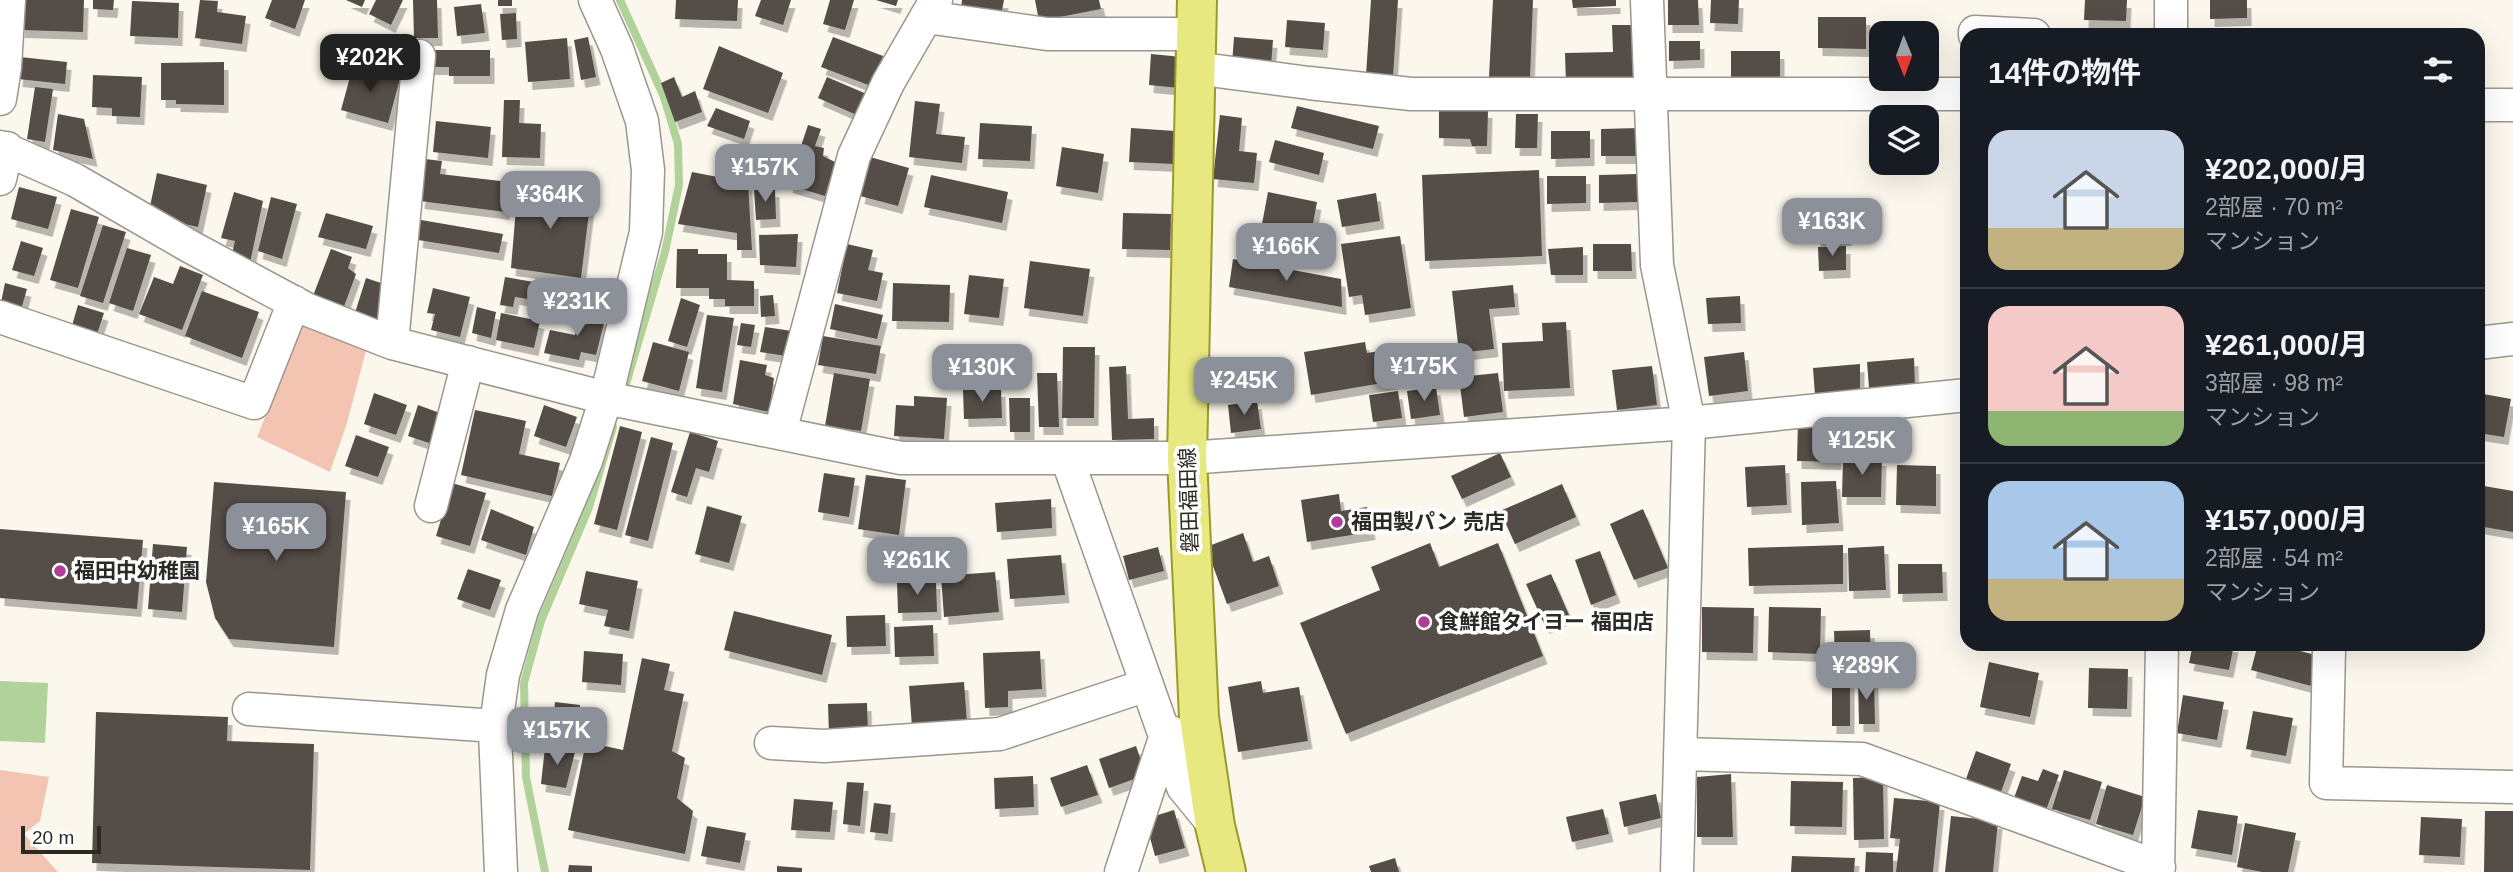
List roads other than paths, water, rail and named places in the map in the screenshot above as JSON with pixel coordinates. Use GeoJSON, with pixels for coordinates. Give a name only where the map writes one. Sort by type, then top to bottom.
{"type":"FeatureCollection","features":[{"type":"Feature","properties":{"kind":"main road","name":"磐田福田線"},"geometry":{"type":"LineString","coordinates":[[1196,34],[1186,458],[1199,702],[1214,826],[1226,872]]}},
{"type":"Feature","properties":{"kind":"street"},"geometry":{"type":"LineString","coordinates":[[0,99],[9,0]]}},
{"type":"Feature","properties":{"kind":"street"},"geometry":{"type":"LineString","coordinates":[[500,872],[496,726],[503,675],[522,610],[586,461],[606,398],[646,232],[648,170],[642,121],[617,49],[595,0]]}},
{"type":"Feature","properties":{"kind":"street"},"geometry":{"type":"LineString","coordinates":[[1647,0],[1657,265],[1689,424],[1677,872]]}},
{"type":"Feature","properties":{"kind":"street"},"geometry":{"type":"LineString","coordinates":[[2171,0],[2171,28]]}},
{"type":"Feature","properties":{"kind":"street"},"geometry":{"type":"LineString","coordinates":[[780,432],[854,156],[888,83],[931,9],[1047,34],[1196,34],[1309,83],[1411,93],[1960,94]]}},
{"type":"Feature","properties":{"kind":"street"},"geometry":{"type":"LineString","coordinates":[[392,343],[419,56]]}},
{"type":"Feature","properties":{"kind":"street"},"geometry":{"type":"LineString","coordinates":[[2485,105],[2513,105]]}},
{"type":"Feature","properties":{"kind":"street"},"geometry":{"type":"LineString","coordinates":[[0,179],[3,147],[75,180],[189,246],[294,302],[392,343],[606,398],[901,458],[1186,458],[1689,424],[1960,396]]}},
{"type":"Feature","properties":{"kind":"street"},"geometry":{"type":"LineString","coordinates":[[0,317],[254,403],[294,302]]}},
{"type":"Feature","properties":{"kind":"street"},"geometry":{"type":"LineString","coordinates":[[2485,342],[2513,339]]}},
{"type":"Feature","properties":{"kind":"street"},"geometry":{"type":"LineString","coordinates":[[432,506],[468,362]]}},
{"type":"Feature","properties":{"kind":"street"},"geometry":{"type":"LineString","coordinates":[[1068,458],[1183,788],[1214,826]]}},
{"type":"Feature","properties":{"kind":"street"},"geometry":{"type":"LineString","coordinates":[[1680,754],[1862,759],[2159,869],[2162,651]]}},
{"type":"Feature","properties":{"kind":"street"},"geometry":{"type":"LineString","coordinates":[[2329,651],[2326,783],[2513,787]]}},
{"type":"Feature","properties":{"kind":"street"},"geometry":{"type":"LineString","coordinates":[[771,743],[824,746],[1000,734],[1147,685]]}},
{"type":"Feature","properties":{"kind":"street"},"geometry":{"type":"LineString","coordinates":[[1121,872],[1166,738],[1199,702]]}},
{"type":"Feature","properties":{"kind":"street"},"geometry":{"type":"LineString","coordinates":[[249,709],[496,726]]}},
{"type":"Feature","properties":{"kind":"waterway"},"geometry":{"type":"LineString","coordinates":[[620,0],[664,97],[678,144],[679,185],[665,252],[623,394]]}},
{"type":"Feature","properties":{"kind":"waterway"},"geometry":{"type":"LineString","coordinates":[[545,872],[526,777],[524,683],[541,621],[588,510],[613,427]]}},
{"type":"Feature","properties":{"kind":"place","name":"福田製パン 売店"},"geometry":{"type":"Point","coordinates":[1337,522]}},
{"type":"Feature","properties":{"kind":"place","name":"福田中幼稚園"},"geometry":{"type":"Point","coordinates":[60,571]}},
{"type":"Feature","properties":{"kind":"place","name":"食鮮館タイヨー 福田店"},"geometry":{"type":"Point","coordinates":[1424,622]}}]}
